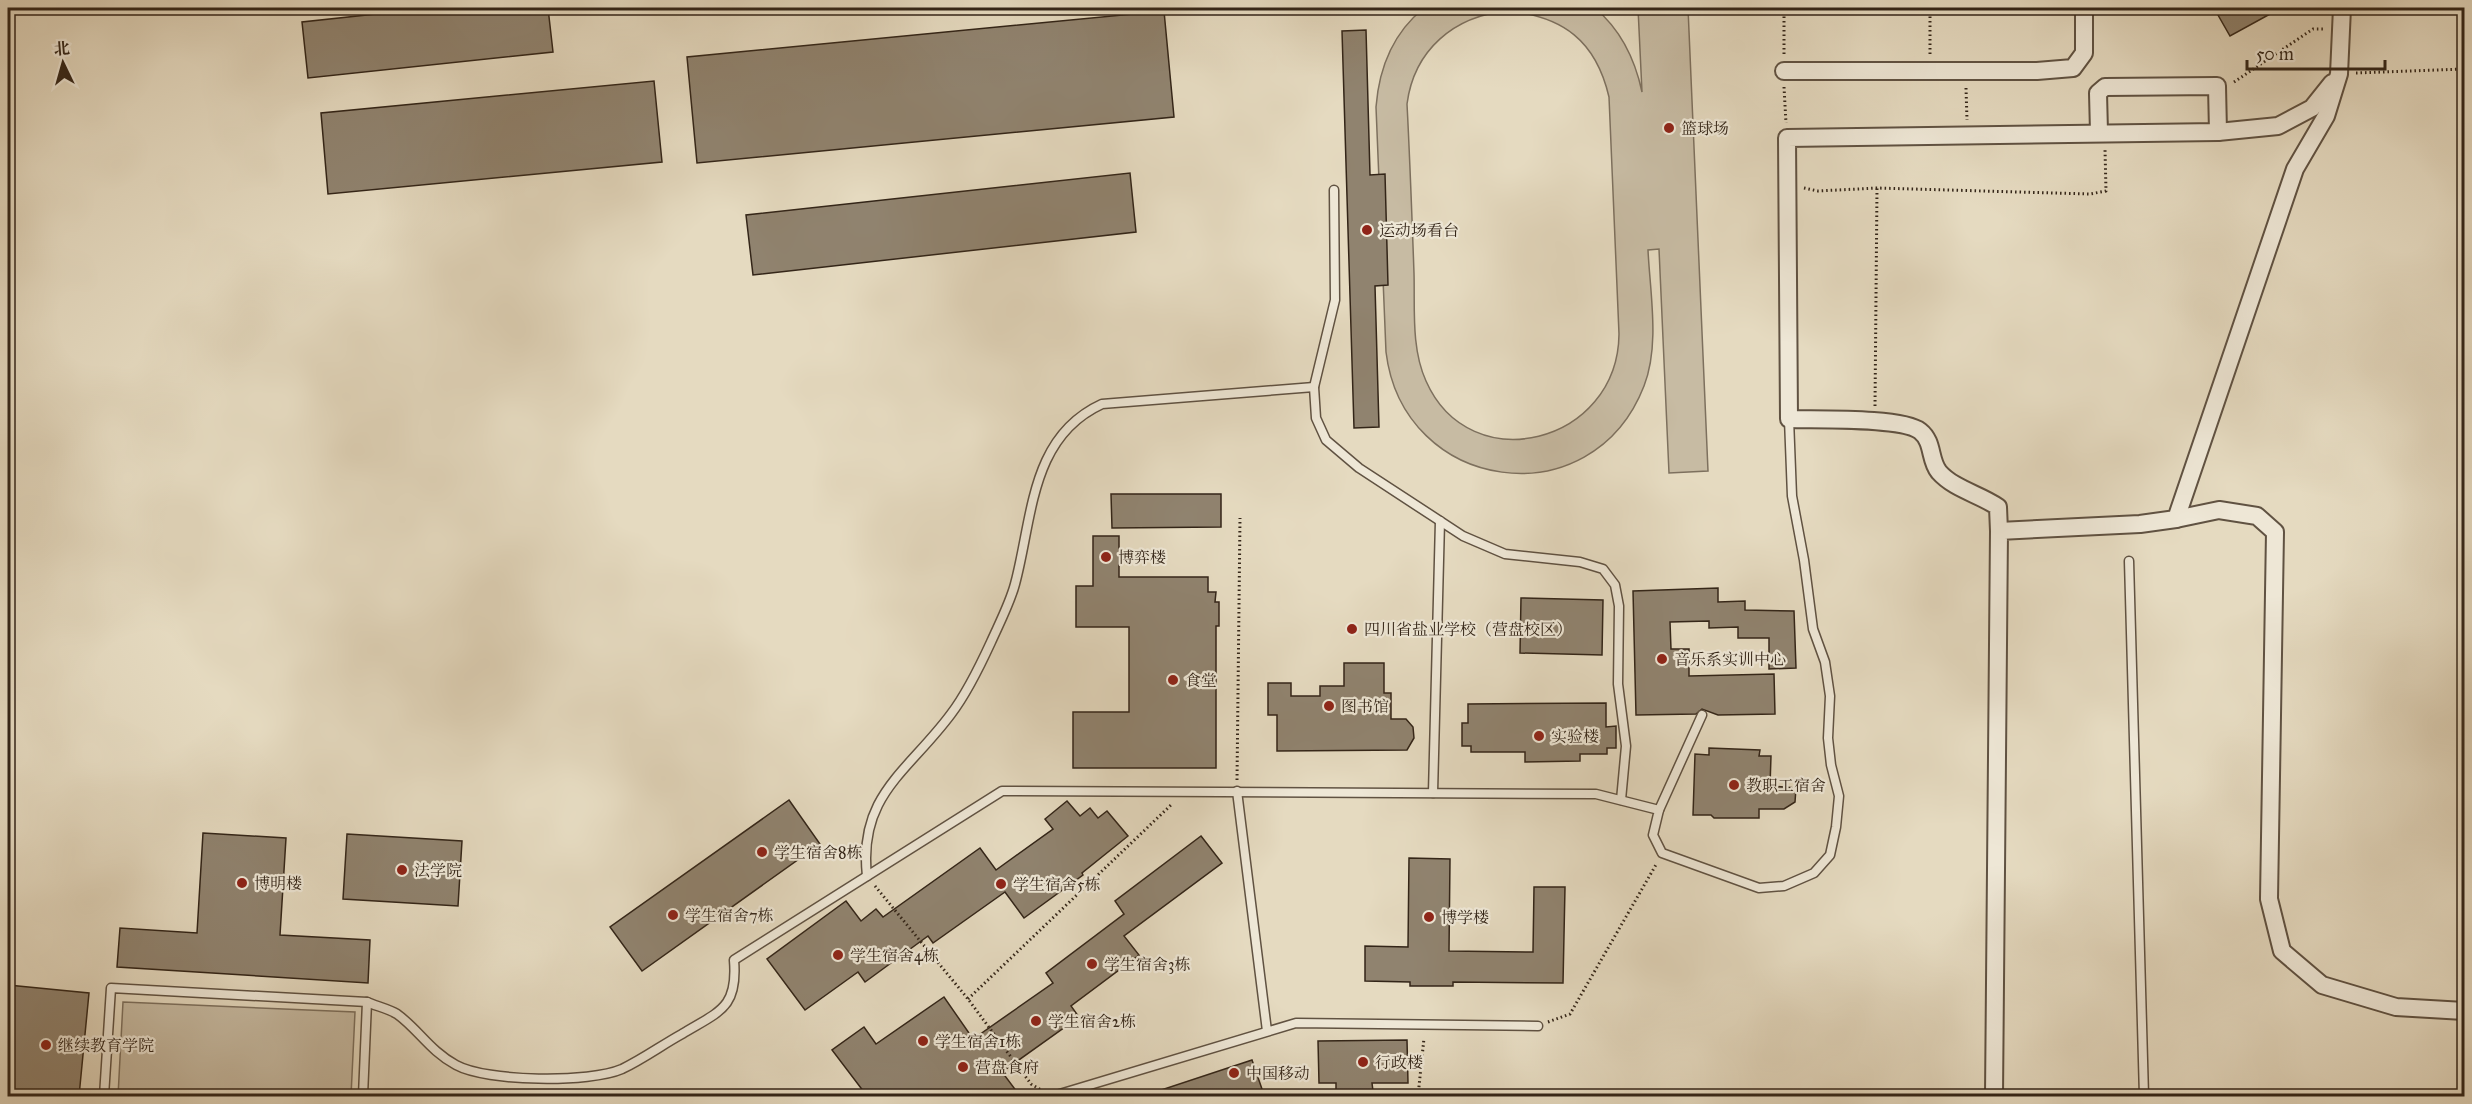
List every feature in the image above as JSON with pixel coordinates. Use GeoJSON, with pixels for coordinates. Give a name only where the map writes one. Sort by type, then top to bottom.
{"type":"FeatureCollection","features":[{"type":"Feature","properties":{"kind":"street"},"geometry":{"type":"LineString","coordinates":[[1784,71],[1966,71],[2073,68],[2084,53],[2084,8]]}},
{"type":"Feature","properties":{"kind":"street"},"geometry":{"type":"LineString","coordinates":[[2176,519],[2295,170],[2323,124],[2339,74],[2342,8]]}},
{"type":"Feature","properties":{"kind":"street"},"geometry":{"type":"LineString","coordinates":[[1994,1096],[1998,507],[1984,497],[1956,486],[1937,470],[1930,442],[1919,430],[1894,423],[1789,419],[1787,138],[1967,134],[2102,137],[2218,132],[2278,126],[2312,108],[2339,74]]}},
{"type":"Feature","properties":{"kind":"street"},"geometry":{"type":"LineString","coordinates":[[2102,137],[2098,93],[2105,87],[2217,86],[2218,132]]}},
{"type":"Feature","properties":{"kind":"street"},"geometry":{"type":"LineString","coordinates":[[1999,531],[2140,524],[2219,510],[2257,516],[2275,532],[2269,899],[2282,951],[2322,985],[2396,1007],[2464,1011]]}},
{"type":"Feature","properties":{"kind":"lane"},"geometry":{"type":"LineString","coordinates":[[1334,190],[1335,300],[1314,387],[1316,418],[1326,440],[1359,468],[1463,536],[1505,554],[1580,562],[1603,569],[1615,585],[1619,606],[1618,684],[1626,746],[1621,800]]}},
{"type":"Feature","properties":{"kind":"lane"},"geometry":{"type":"LineString","coordinates":[[867,876],[864,854],[867,828],[878,800],[952,713],[990,645],[1015,586],[1033,500],[1047,456],[1065,428],[1084,412],[1102,404],[1314,387]]}},
{"type":"Feature","properties":{"kind":"lane"},"geometry":{"type":"LineString","coordinates":[[1702,715],[1659,810],[1653,835],[1662,853],[1759,888],[1784,886],[1814,873],[1830,855],[1839,796],[1829,747],[1830,696],[1825,662],[1813,629],[1804,560],[1792,496],[1789,419]]}},
{"type":"Feature","properties":{"kind":"lane"},"geometry":{"type":"LineString","coordinates":[[1433,793],[1440,521]]}},
{"type":"Feature","properties":{"kind":"lane"},"geometry":{"type":"LineString","coordinates":[[2129,561],[2144,1096]]}},
{"type":"Feature","properties":{"kind":"lane"},"geometry":{"type":"LineString","coordinates":[[104,1096],[111,987],[367,1002],[396,1014],[428,1046],[458,1066],[501,1075],[556,1080],[593,1077],[622,1069],[727,1005],[736,985],[734,960],[1002,791],[1596,794],[1659,810]]}},
{"type":"Feature","properties":{"kind":"lane"},"geometry":{"type":"LineString","coordinates":[[1237,791],[1267,1031]]}},
{"type":"Feature","properties":{"kind":"lane"},"geometry":{"type":"LineString","coordinates":[[363,1096],[367,1002]]}},
{"type":"Feature","properties":{"kind":"lane"},"geometry":{"type":"LineString","coordinates":[[1053,1096],[1296,1023],[1538,1026]]}},
{"type":"Feature","properties":{"kind":"path"},"geometry":{"type":"LineString","coordinates":[[1784,8],[1787,138]]}},
{"type":"Feature","properties":{"kind":"path"},"geometry":{"type":"LineString","coordinates":[[1930,8],[1930,71]]}},
{"type":"Feature","properties":{"kind":"path"},"geometry":{"type":"LineString","coordinates":[[2217,86],[2239,81],[2313,29],[2342,30]]}},
{"type":"Feature","properties":{"kind":"path"},"geometry":{"type":"LineString","coordinates":[[2339,74],[2464,69]]}},
{"type":"Feature","properties":{"kind":"path"},"geometry":{"type":"LineString","coordinates":[[1966,71],[1967,134]]}},
{"type":"Feature","properties":{"kind":"path"},"geometry":{"type":"LineString","coordinates":[[1787,184],[1818,190],[1877,189],[2090,194],[2106,191],[2102,137]]}},
{"type":"Feature","properties":{"kind":"path"},"geometry":{"type":"LineString","coordinates":[[1874,422],[1877,189]]}},
{"type":"Feature","properties":{"kind":"path"},"geometry":{"type":"LineString","coordinates":[[1237,791],[1239,518]]}},
{"type":"Feature","properties":{"kind":"path"},"geometry":{"type":"LineString","coordinates":[[968,999],[1185,791]]}},
{"type":"Feature","properties":{"kind":"path"},"geometry":{"type":"LineString","coordinates":[[1538,1026],[1570,1014],[1662,853]]}},
{"type":"Feature","properties":{"kind":"path"},"geometry":{"type":"LineString","coordinates":[[867,876],[968,999],[1030,1084],[1053,1096]]}},
{"type":"Feature","properties":{"kind":"path"},"geometry":{"type":"LineString","coordinates":[[1418,1096],[1425,1024]]}},
{"type":"Feature","properties":{"kind":"shaded area"},"geometry":{"type":"Polygon","coordinates":[[[1424,8],[1595,8],[1626,46],[1642,92],[1638,8],[1688,8],[1708,471],[1669,473],[1659,249],[1648,250],[1653,336],[1652,354],[1644,386],[1619,429],[1584,457],[1544,471],[1502,472],[1461,460],[1426,436],[1400,399],[1386,352],[1376,107],[1384,65],[1396,40],[1424,8]],[[1507,11],[1488,14],[1454,28],[1428,52],[1418,67],[1407,104],[1415,328],[1421,368],[1426,381],[1447,412],[1475,431],[1506,439],[1539,436],[1569,424],[1595,402],[1612,372],[1619,334],[1609,97],[1603,77],[1586,46],[1560,26],[1527,14],[1507,11]]]}},
{"type":"Feature","properties":{"kind":"shaded area"},"geometry":{"type":"Polygon","coordinates":[[[123,1002],[355,1012],[351,1096],[118,1096],[123,1002]]]}},
{"type":"Feature","properties":{"kind":"building"},"geometry":{"type":"Polygon","coordinates":[[[432,8],[548,8],[553,52],[308,78],[302,22],[432,8]]]}},
{"type":"Feature","properties":{"kind":"building"},"geometry":{"type":"Polygon","coordinates":[[[2214,8],[2281,8],[2230,36],[2214,8]]]}},
{"type":"Feature","properties":{"kind":"building"},"geometry":{"type":"Polygon","coordinates":[[[1164,11],[1174,117],[697,163],[687,57],[1164,11]]]}},
{"type":"Feature","properties":{"kind":"building","name":"运动场看台"},"geometry":{"type":"Polygon","coordinates":[[[1366,30],[1370,175],[1385,174],[1388,285],[1375,286],[1379,427],[1354,428],[1342,31],[1366,30]]]}},
{"type":"Feature","properties":{"kind":"building"},"geometry":{"type":"Polygon","coordinates":[[[654,81],[662,162],[328,194],[321,113],[654,81]]]}},
{"type":"Feature","properties":{"kind":"building"},"geometry":{"type":"Polygon","coordinates":[[[1130,173],[1136,232],[753,275],[746,215],[1130,173]]]}},
{"type":"Feature","properties":{"kind":"building"},"geometry":{"type":"Polygon","coordinates":[[[1111,494],[1221,494],[1221,527],[1112,528],[1111,494]]]}},
{"type":"Feature","properties":{"kind":"building"},"geometry":{"type":"Polygon","coordinates":[[[1093,536],[1119,536],[1119,577],[1208,577],[1208,592],[1216,592],[1215,602],[1219,602],[1219,626],[1216,626],[1216,768],[1073,768],[1073,712],[1129,712],[1129,627],[1076,627],[1076,586],[1093,586],[1093,536]]]}},
{"type":"Feature","properties":{"kind":"building","name":"音乐系实训中心"},"geometry":{"type":"Polygon","coordinates":[[[1718,588],[1718,602],[1745,601],[1745,610],[1794,611],[1796,668],[1769,669],[1769,638],[1738,638],[1738,627],[1709,628],[1709,621],[1670,622],[1671,649],[1689,649],[1689,676],[1774,674],[1775,714],[1718,715],[1702,709],[1696,714],[1636,715],[1633,591],[1718,588]]]}},
{"type":"Feature","properties":{"kind":"building"},"geometry":{"type":"Polygon","coordinates":[[[1521,598],[1603,600],[1602,655],[1520,653],[1521,598]]]}},
{"type":"Feature","properties":{"kind":"building","name":"图书馆"},"geometry":{"type":"Polygon","coordinates":[[[1344,663],[1384,663],[1384,693],[1391,693],[1391,719],[1406,719],[1413,727],[1414,738],[1407,750],[1277,751],[1277,715],[1268,715],[1268,683],[1291,683],[1291,696],[1320,696],[1320,686],[1344,686],[1344,663]]]}},
{"type":"Feature","properties":{"kind":"building","name":"实验楼"},"geometry":{"type":"Polygon","coordinates":[[[1606,703],[1606,727],[1616,726],[1616,748],[1607,748],[1607,754],[1580,754],[1580,761],[1525,762],[1525,752],[1471,752],[1471,746],[1462,746],[1462,723],[1468,723],[1468,704],[1606,703]]]}},
{"type":"Feature","properties":{"kind":"building","name":"教职工宿舍"},"geometry":{"type":"Polygon","coordinates":[[[1709,748],[1760,750],[1759,756],[1771,756],[1770,786],[1796,788],[1795,802],[1784,809],[1759,809],[1759,818],[1714,818],[1711,815],[1693,815],[1695,754],[1709,755],[1709,748]]]}},
{"type":"Feature","properties":{"kind":"building"},"geometry":{"type":"Polygon","coordinates":[[[789,800],[820,844],[642,971],[610,927],[789,800]]]}},
{"type":"Feature","properties":{"kind":"building"},"geometry":{"type":"Polygon","coordinates":[[[1067,801],[1080,816],[1090,808],[1098,818],[1107,811],[1128,836],[1082,873],[1083,875],[1024,918],[1005,892],[933,943],[928,936],[865,982],[858,972],[805,1010],[767,959],[846,901],[861,921],[876,909],[883,917],[980,848],[996,870],[1053,829],[1045,819],[1067,801]]]}},
{"type":"Feature","properties":{"kind":"building","name":"博明楼"},"geometry":{"type":"Polygon","coordinates":[[[203,833],[286,838],[280,935],[370,940],[368,983],[117,967],[120,928],[197,933],[203,833]]]}},
{"type":"Feature","properties":{"kind":"building","name":"法学院"},"geometry":{"type":"Polygon","coordinates":[[[347,834],[462,841],[458,906],[343,899],[347,834]]]}},
{"type":"Feature","properties":{"kind":"building"},"geometry":{"type":"Polygon","coordinates":[[[1201,836],[1222,863],[1124,936],[1139,955],[1071,1006],[1079,1017],[1002,1072],[1020,1096],[867,1096],[832,1050],[864,1027],[876,1044],[944,997],[971,1036],[974,1034],[976,1037],[1053,983],[1046,973],[1124,914],[1115,901],[1201,836]]]}},
{"type":"Feature","properties":{"kind":"building","name":"博学楼"},"geometry":{"type":"Polygon","coordinates":[[[1409,858],[1450,859],[1449,951],[1533,952],[1534,887],[1565,887],[1563,983],[1453,982],[1453,986],[1410,986],[1410,982],[1365,981],[1365,946],[1408,947],[1409,858]]]}},
{"type":"Feature","properties":{"kind":"building","name":"继续教育学院"},"geometry":{"type":"Polygon","coordinates":[[[8,985],[89,993],[79,1096],[8,1096],[8,985]]]}},
{"type":"Feature","properties":{"kind":"building","name":"行政楼"},"geometry":{"type":"Polygon","coordinates":[[[1407,1040],[1408,1083],[1372,1083],[1373,1091],[1367,1091],[1367,1096],[1336,1096],[1336,1083],[1319,1083],[1318,1041],[1407,1040]]]}},
{"type":"Feature","properties":{"kind":"building","name":"中国移动"},"geometry":{"type":"Polygon","coordinates":[[[1252,1060],[1263,1092],[1248,1096],[1149,1096],[1149,1094],[1252,1060]]]}},
{"type":"Feature","properties":{"kind":"place","name":"篮球场"},"geometry":{"type":"Point","coordinates":[1669,128]}},
{"type":"Feature","properties":{"kind":"place","name":"运动场看台"},"geometry":{"type":"Point","coordinates":[1367,230]}},
{"type":"Feature","properties":{"kind":"place","name":"博弈楼"},"geometry":{"type":"Point","coordinates":[1106,557]}},
{"type":"Feature","properties":{"kind":"place","name":"四川省盐业学校（营盘校区）"},"geometry":{"type":"Point","coordinates":[1352,629]}},
{"type":"Feature","properties":{"kind":"place","name":"音乐系实训中心"},"geometry":{"type":"Point","coordinates":[1662,659]}},
{"type":"Feature","properties":{"kind":"place","name":"食堂"},"geometry":{"type":"Point","coordinates":[1173,680]}},
{"type":"Feature","properties":{"kind":"place","name":"图书馆"},"geometry":{"type":"Point","coordinates":[1329,706]}},
{"type":"Feature","properties":{"kind":"place","name":"实验楼"},"geometry":{"type":"Point","coordinates":[1539,736]}},
{"type":"Feature","properties":{"kind":"place","name":"教职工宿舍"},"geometry":{"type":"Point","coordinates":[1734,785]}},
{"type":"Feature","properties":{"kind":"place","name":"学生宿舍8栋"},"geometry":{"type":"Point","coordinates":[762,852]}},
{"type":"Feature","properties":{"kind":"place","name":"法学院"},"geometry":{"type":"Point","coordinates":[402,870]}},
{"type":"Feature","properties":{"kind":"place","name":"博明楼"},"geometry":{"type":"Point","coordinates":[242,883]}},
{"type":"Feature","properties":{"kind":"place","name":"学生宿舍5栋"},"geometry":{"type":"Point","coordinates":[1001,884]}},
{"type":"Feature","properties":{"kind":"place","name":"学生宿舍7栋"},"geometry":{"type":"Point","coordinates":[673,915]}},
{"type":"Feature","properties":{"kind":"place","name":"博学楼"},"geometry":{"type":"Point","coordinates":[1429,917]}},
{"type":"Feature","properties":{"kind":"place","name":"学生宿舍4栋"},"geometry":{"type":"Point","coordinates":[838,955]}},
{"type":"Feature","properties":{"kind":"place","name":"学生宿舍3栋"},"geometry":{"type":"Point","coordinates":[1092,964]}},
{"type":"Feature","properties":{"kind":"place","name":"学生宿舍2栋"},"geometry":{"type":"Point","coordinates":[1036,1021]}},
{"type":"Feature","properties":{"kind":"place","name":"学生宿舍1栋"},"geometry":{"type":"Point","coordinates":[923,1041]}},
{"type":"Feature","properties":{"kind":"place","name":"继续教育学院"},"geometry":{"type":"Point","coordinates":[46,1045]}},
{"type":"Feature","properties":{"kind":"place","name":"行政楼"},"geometry":{"type":"Point","coordinates":[1363,1062]}},
{"type":"Feature","properties":{"kind":"place","name":"营盘食府"},"geometry":{"type":"Point","coordinates":[963,1067]}},
{"type":"Feature","properties":{"kind":"place","name":"中国移动"},"geometry":{"type":"Point","coordinates":[1234,1073]}}]}
